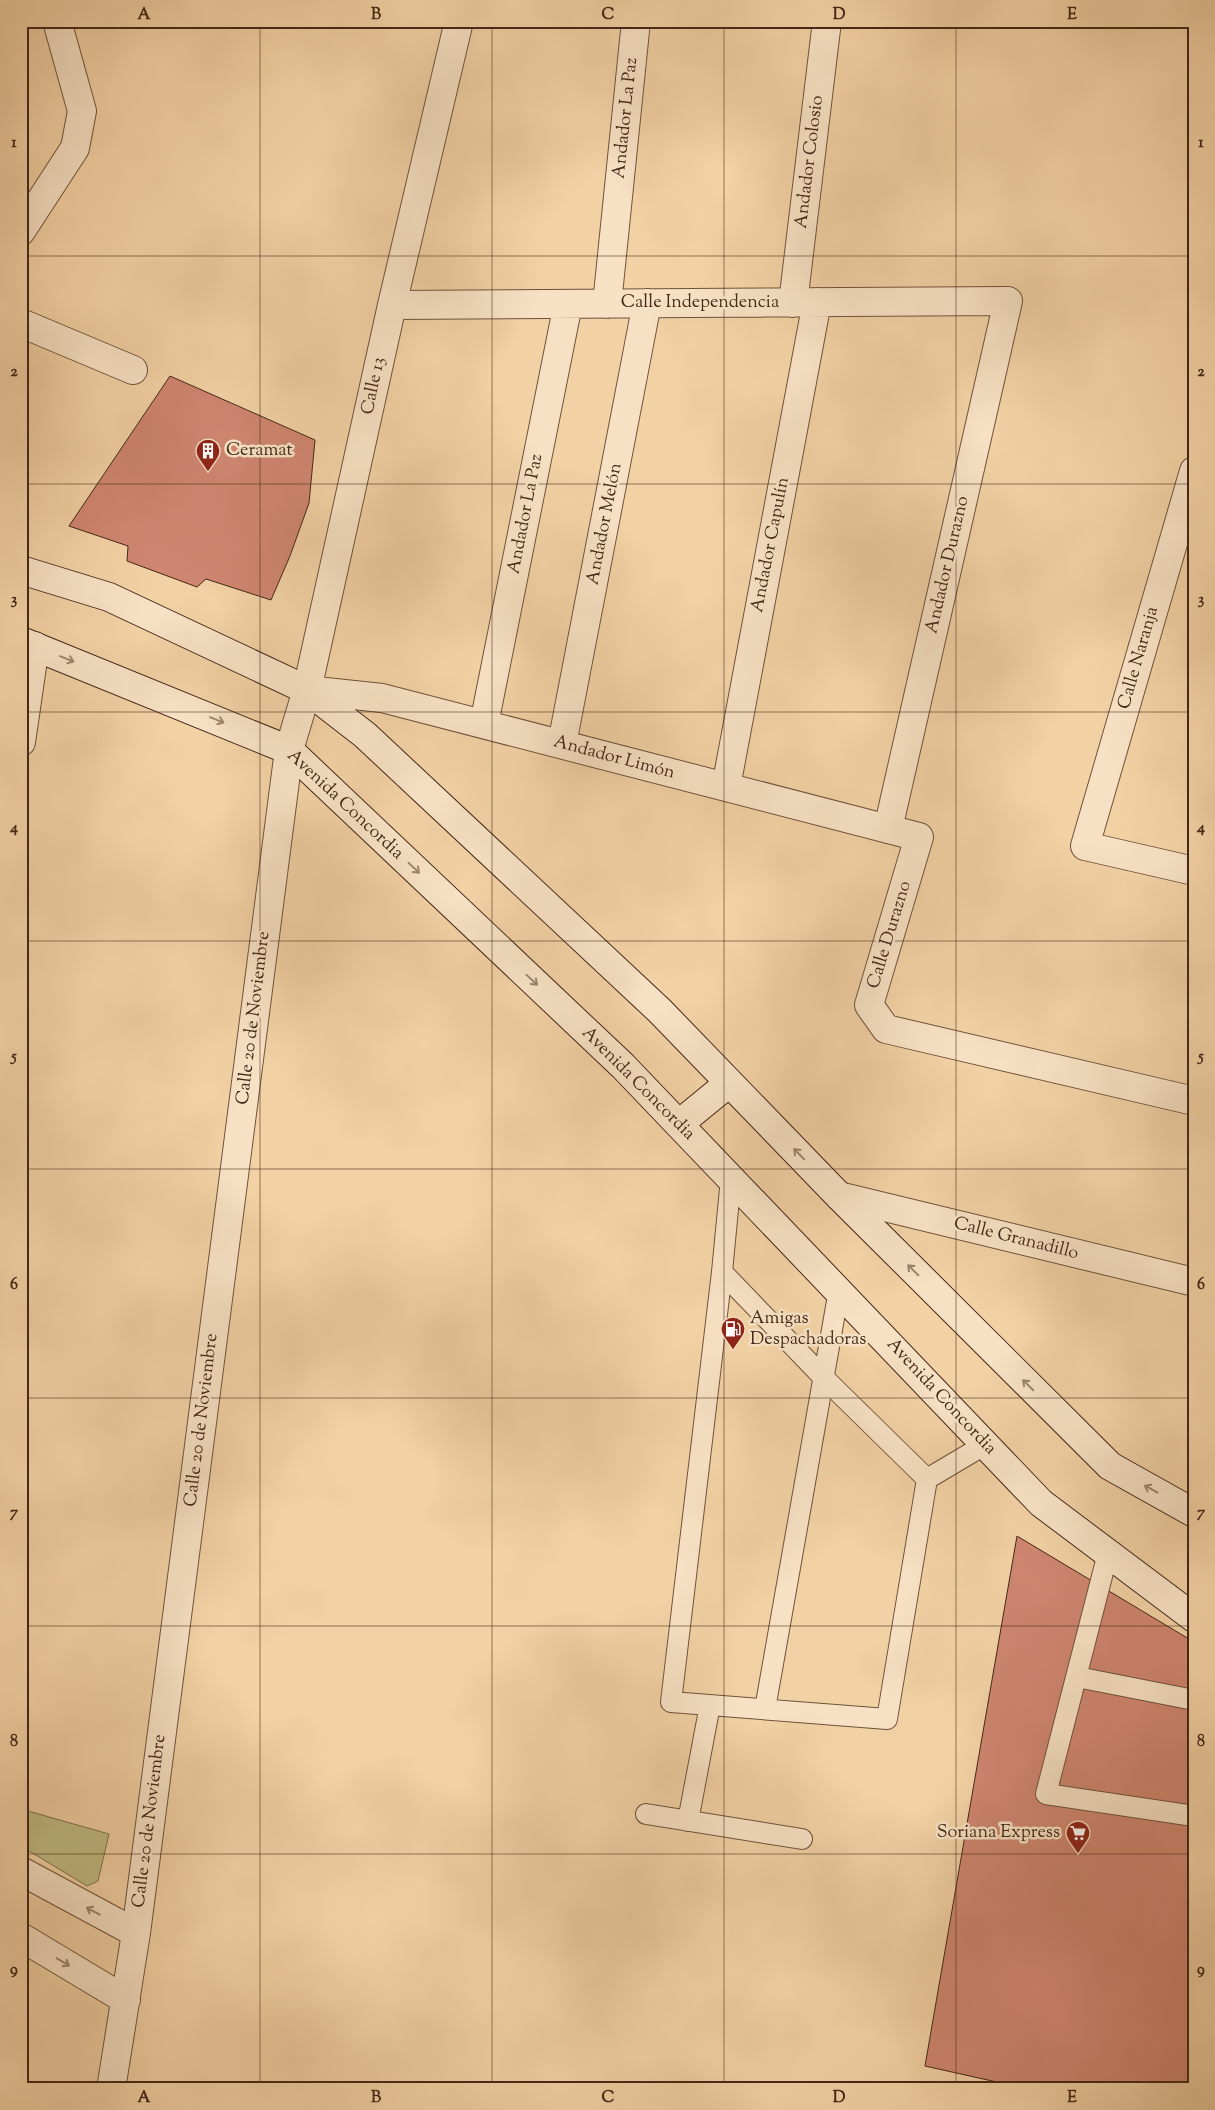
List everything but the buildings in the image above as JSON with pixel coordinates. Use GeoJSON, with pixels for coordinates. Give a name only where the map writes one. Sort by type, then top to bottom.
{"type":"FeatureCollection","features":[{"type":"Feature","properties":{"kind":"street"},"geometry":{"type":"LineString","coordinates":[[21,231],[75,148],[82,111],[57,21]]}},
{"type":"Feature","properties":{"kind":"street","name":"Calle 13"},"geometry":{"type":"LineString","coordinates":[[289,750],[307,690],[392,305],[459,21]]}},
{"type":"Feature","properties":{"kind":"street","name":"Andador La Paz"},"geometry":{"type":"LineString","coordinates":[[607,304],[636,21]]}},
{"type":"Feature","properties":{"kind":"street","name":"Andador Colosio"},"geometry":{"type":"LineString","coordinates":[[805,302],[827,21]]}},
{"type":"Feature","properties":{"kind":"street","name":"Calle Independencia"},"geometry":{"type":"LineString","coordinates":[[392,305],[1008,301]]}},
{"type":"Feature","properties":{"kind":"street","name":"Andador Durazno"},"geometry":{"type":"LineString","coordinates":[[888,829],[1008,301]]}},
{"type":"Feature","properties":{"kind":"street","name":"Andador Capulín"},"geometry":{"type":"LineString","coordinates":[[726,787],[805,302]]}},
{"type":"Feature","properties":{"kind":"street","name":"Andador Melón"},"geometry":{"type":"LineString","coordinates":[[562,744],[648,303]]}},
{"type":"Feature","properties":{"kind":"street","name":"Andador La Paz"},"geometry":{"type":"LineString","coordinates":[[484,724],[568,304]]}},
{"type":"Feature","properties":{"kind":"street"},"geometry":{"type":"LineString","coordinates":[[21,323],[133,370]]}},
{"type":"Feature","properties":{"kind":"street","name":"Calle Naranja"},"geometry":{"type":"LineString","coordinates":[[1194,471],[1085,846],[1194,871]]}},
{"type":"Feature","properties":{"kind":"street"},"geometry":{"type":"LineString","coordinates":[[21,570],[110,597],[307,690],[365,735],[660,1011],[839,1196],[1110,1466],[1194,1513]]}},
{"type":"Feature","properties":{"kind":"street"},"geometry":{"type":"LineString","coordinates":[[21,742],[28,644]]}},
{"type":"Feature","properties":{"kind":"street","name":"Avenida Concordia"},"geometry":{"type":"LineString","coordinates":[[28,644],[289,750],[623,1066],[1041,1503],[1194,1618]]}},
{"type":"Feature","properties":{"kind":"street","name":"Andador Limón"},"geometry":{"type":"LineString","coordinates":[[307,690],[382,698],[919,837]]}},
{"type":"Feature","properties":{"kind":"street","name":"Calle 20 de Noviembre"},"geometry":{"type":"LineString","coordinates":[[112,2089],[136,1933],[289,750]]}},
{"type":"Feature","properties":{"kind":"street","name":"Calle Durazno"},"geometry":{"type":"LineString","coordinates":[[919,837],[869,1005],[886,1029],[1194,1100]]}},
{"type":"Feature","properties":{"kind":"street"},"geometry":{"type":"LineString","coordinates":[[679,1124],[729,1083]]}},
{"type":"Feature","properties":{"kind":"street","name":"Calle Granadillo"},"geometry":{"type":"LineString","coordinates":[[839,1196],[1194,1282]]}},
{"type":"Feature","properties":{"kind":"street"},"geometry":{"type":"LineString","coordinates":[[21,1871],[136,1933]]}},
{"type":"Feature","properties":{"kind":"street"},"geometry":{"type":"LineString","coordinates":[[21,1937],[126,2000]]}},
{"type":"Feature","properties":{"kind":"lane"},"geometry":{"type":"LineString","coordinates":[[731,1178],[722,1272],[672,1702],[886,1719],[927,1479],[986,1444]]}},
{"type":"Feature","properties":{"kind":"lane"},"geometry":{"type":"LineString","coordinates":[[722,1272],[823,1377],[927,1479]]}},
{"type":"Feature","properties":{"kind":"lane"},"geometry":{"type":"LineString","coordinates":[[765,1709],[839,1290]]}},
{"type":"Feature","properties":{"kind":"lane"},"geometry":{"type":"LineString","coordinates":[[1108,1553],[1046,1794],[1194,1816]]}},
{"type":"Feature","properties":{"kind":"lane"},"geometry":{"type":"LineString","coordinates":[[1077,1677],[1194,1700]]}},
{"type":"Feature","properties":{"kind":"lane"},"geometry":{"type":"LineString","coordinates":[[688,1821],[710,1705]]}},
{"type":"Feature","properties":{"kind":"lane"},"geometry":{"type":"LineString","coordinates":[[646,1814],[802,1840]]}},
{"type":"Feature","properties":{"kind":"shaded area"},"geometry":{"type":"Polygon","coordinates":[[[21,1809],[109,1834],[98,1881],[87,1886],[21,1846],[21,1809]]]}},
{"type":"Feature","properties":{"kind":"place","name":"Ceramat"},"geometry":{"type":"Point","coordinates":[208,472]}},
{"type":"Feature","properties":{"kind":"place","name":"Amigas Despachadoras"},"geometry":{"type":"Point","coordinates":[733,1350]}},
{"type":"Feature","properties":{"kind":"place","name":"Soriana Express"},"geometry":{"type":"Point","coordinates":[1078,1854]}}]}
